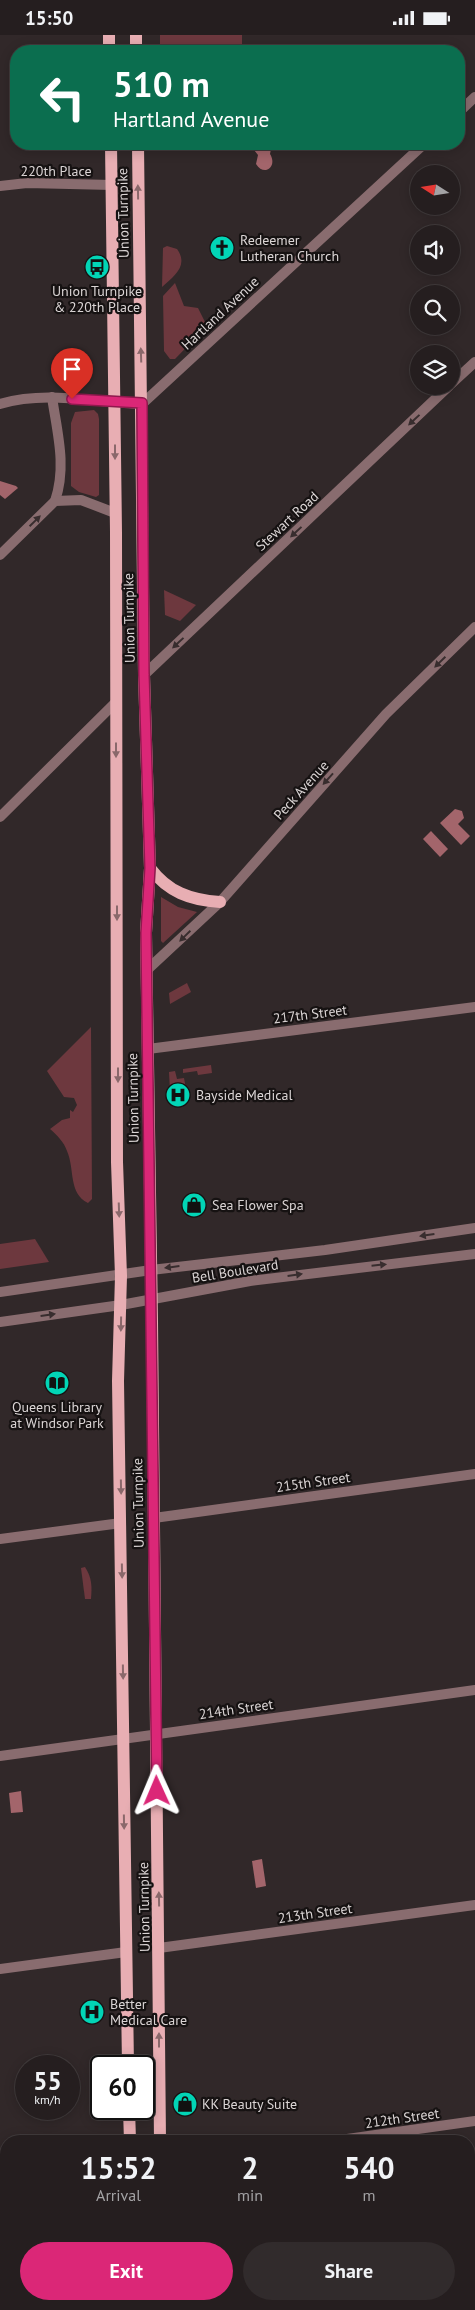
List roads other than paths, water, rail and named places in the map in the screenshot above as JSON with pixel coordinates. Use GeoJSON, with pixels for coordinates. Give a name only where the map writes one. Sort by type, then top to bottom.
{"type":"FeatureCollection","features":[{"type":"Feature","properties":{"kind":"main road","name":"Union Turnpike"},"geometry":{"type":"LineString","coordinates":[[111,150],[115,403],[117,1162],[121,1275],[118,1381],[122,1523],[128,2055]]}},
{"type":"Feature","properties":{"kind":"main road","name":"Union Turnpike"},"geometry":{"type":"LineString","coordinates":[[138,150],[144,675],[150,868],[146,970],[160,2135]]}},
{"type":"Feature","properties":{"kind":"main road"},"geometry":{"type":"LineString","coordinates":[[150,868],[159,879],[176,892],[199,900],[220,902]]}},
{"type":"Feature","properties":{"kind":"main road"},"geometry":{"type":"LineString","coordinates":[[129,2120],[130,2135]]}},
{"type":"Feature","properties":{"kind":"street"},"geometry":{"type":"LineString","coordinates":[[465,106],[475,97]]}},
{"type":"Feature","properties":{"kind":"street","name":"Hartland Avenue"},"geometry":{"type":"LineString","coordinates":[[142,403],[417,150]]}},
{"type":"Feature","properties":{"kind":"street","name":"220th Place"},"geometry":{"type":"LineString","coordinates":[[0,187],[27,183],[112,185]]}},
{"type":"Feature","properties":{"kind":"street","name":"Stewart Road"},"geometry":{"type":"LineString","coordinates":[[460,375],[475,361]]}},
{"type":"Feature","properties":{"kind":"street","name":"Stewart Road"},"geometry":{"type":"LineString","coordinates":[[144,675],[439,395]]}},
{"type":"Feature","properties":{"kind":"street"},"geometry":{"type":"LineString","coordinates":[[0,404],[17,399],[52,397],[115,403],[142,403]]}},
{"type":"Feature","properties":{"kind":"street"},"geometry":{"type":"LineString","coordinates":[[0,555],[55,501],[60,487],[62,453],[52,397]]}},
{"type":"Feature","properties":{"kind":"street"},"geometry":{"type":"LineString","coordinates":[[55,501],[81,500],[115,513]]}},
{"type":"Feature","properties":{"kind":"street","name":"Peck Avenue"},"geometry":{"type":"LineString","coordinates":[[146,970],[169,951],[220,902],[386,714],[475,627]]}},
{"type":"Feature","properties":{"kind":"street"},"geometry":{"type":"LineString","coordinates":[[0,817],[116,701]]}},
{"type":"Feature","properties":{"kind":"street","name":"217th Street"},"geometry":{"type":"LineString","coordinates":[[148,1049],[475,1007]]}},
{"type":"Feature","properties":{"kind":"street","name":"Bell Boulevard"},"geometry":{"type":"LineString","coordinates":[[0,1292],[151,1269],[325,1249],[475,1228]]}},
{"type":"Feature","properties":{"kind":"street","name":"Bell Boulevard"},"geometry":{"type":"LineString","coordinates":[[0,1321],[121,1305],[268,1279],[475,1254]]}},
{"type":"Feature","properties":{"kind":"street","name":"215th Street"},"geometry":{"type":"LineString","coordinates":[[154,1518],[475,1474]]}},
{"type":"Feature","properties":{"kind":"street"},"geometry":{"type":"LineString","coordinates":[[0,1539],[122,1523]]}},
{"type":"Feature","properties":{"kind":"street","name":"214th Street"},"geometry":{"type":"LineString","coordinates":[[0,1756],[475,1690]]}},
{"type":"Feature","properties":{"kind":"street","name":"213th Street"},"geometry":{"type":"LineString","coordinates":[[159,1948],[475,1905]]}},
{"type":"Feature","properties":{"kind":"street"},"geometry":{"type":"LineString","coordinates":[[0,1969],[126,1951]]}},
{"type":"Feature","properties":{"kind":"street","name":"212th Street"},"geometry":{"type":"LineString","coordinates":[[376,2135],[475,2121]]}},
{"type":"Feature","properties":{"kind":"place","name":"Redeemer Lutheran Church"},"geometry":{"type":"Point","coordinates":[222,248]}},
{"type":"Feature","properties":{"kind":"place","name":"Union Turnpike & 220th Place"},"geometry":{"type":"Point","coordinates":[97,267]}},
{"type":"Feature","properties":{"kind":"place","name":"Bayside Medical"},"geometry":{"type":"Point","coordinates":[178,1095]}},
{"type":"Feature","properties":{"kind":"place","name":"Sea Flower Spa"},"geometry":{"type":"Point","coordinates":[194,1205]}},
{"type":"Feature","properties":{"kind":"place","name":"Queens Library at Windsor Park"},"geometry":{"type":"Point","coordinates":[57,1383]}},
{"type":"Feature","properties":{"kind":"place","name":"Better Medical Care"},"geometry":{"type":"Point","coordinates":[92,2012]}},
{"type":"Feature","properties":{"kind":"place","name":"KK Beauty Suite"},"geometry":{"type":"Point","coordinates":[185,2104]}}]}
